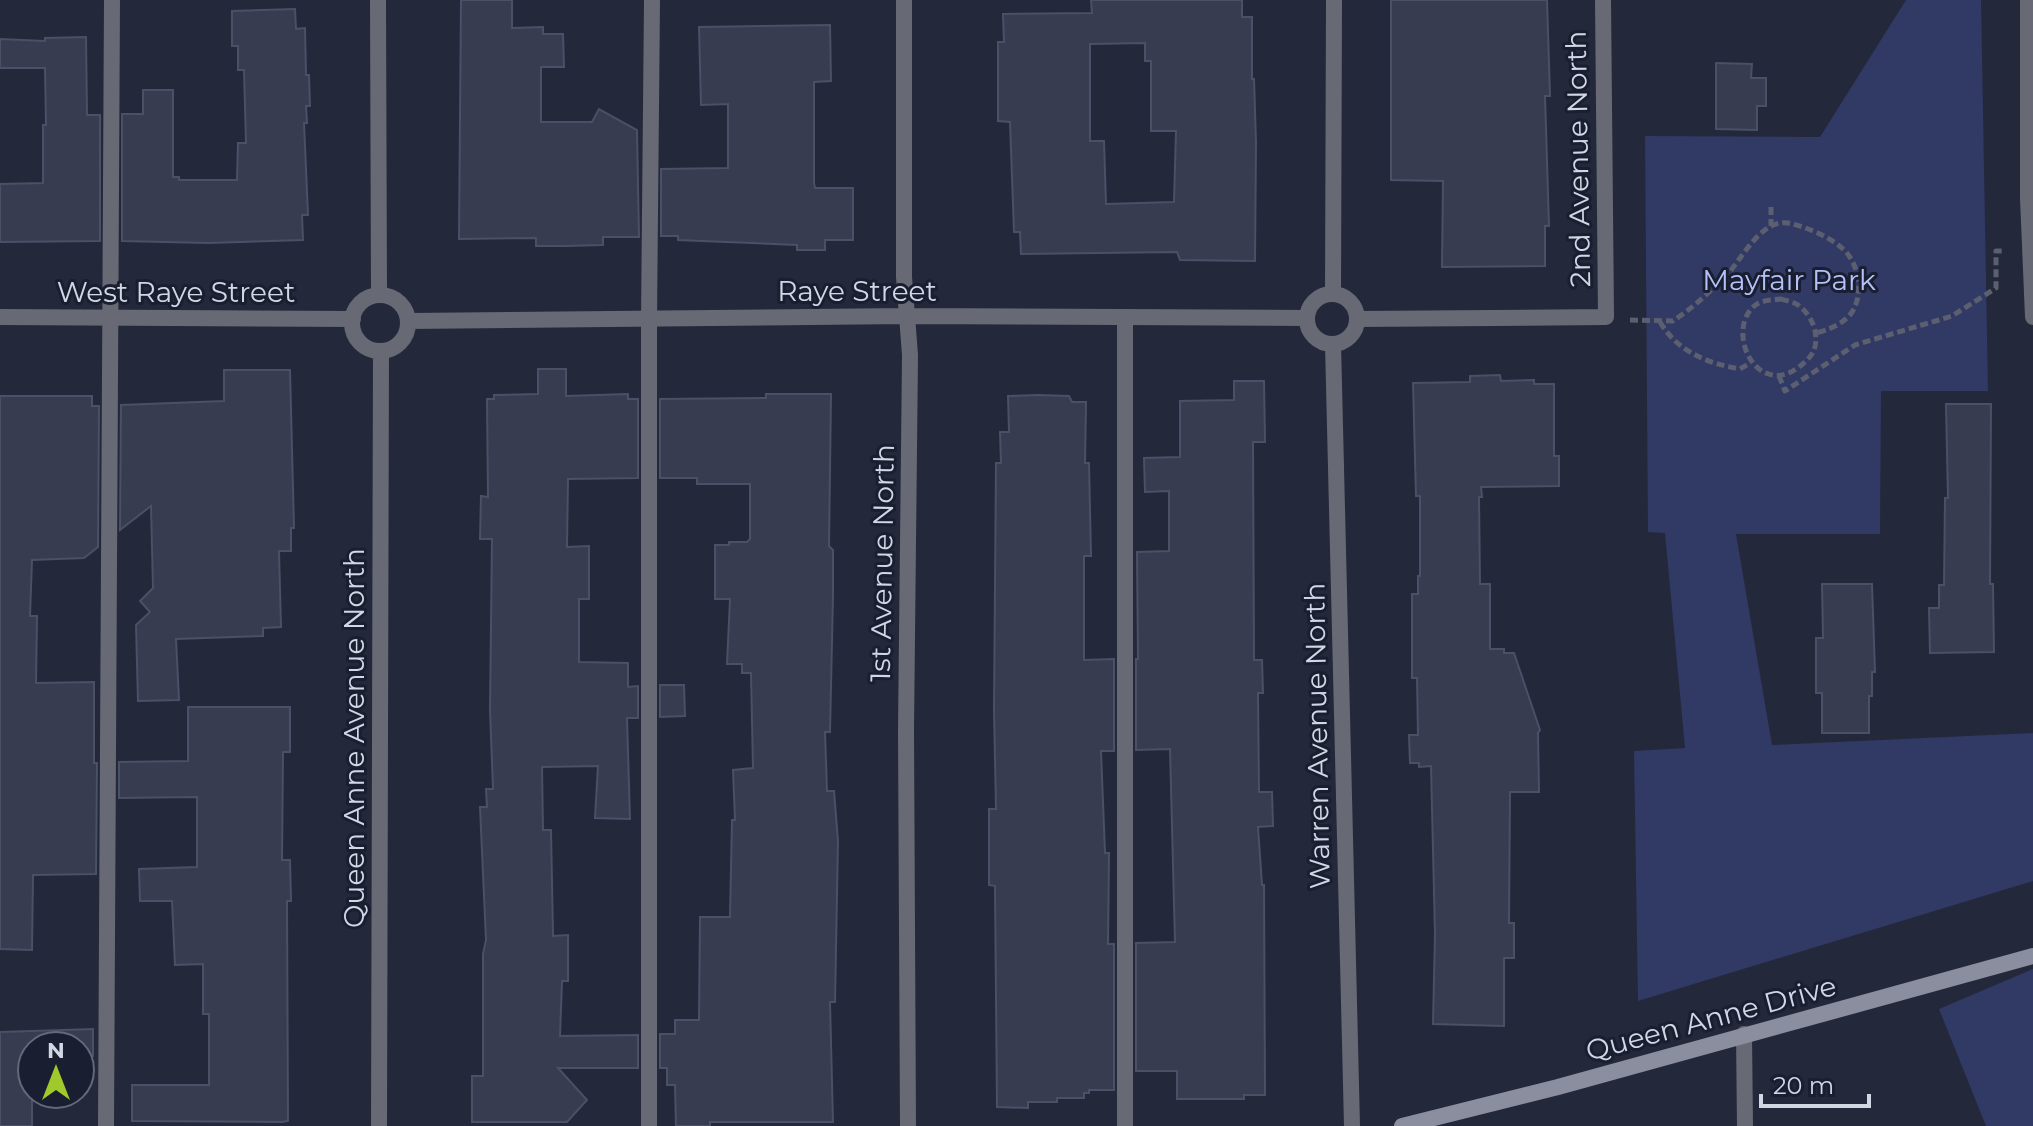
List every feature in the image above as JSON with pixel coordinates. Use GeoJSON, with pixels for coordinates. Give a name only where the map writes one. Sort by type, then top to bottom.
{"type":"FeatureCollection","features":[{"type":"Feature","properties":{"kind":"main road","name":"Queen Anne Drive"},"geometry":{"type":"LineString","coordinates":[[1402,1126],[1558,1087],[2033,956]]}},
{"type":"Feature","properties":{"kind":"street"},"geometry":{"type":"LineString","coordinates":[[106,1126],[112,0]]}},
{"type":"Feature","properties":{"kind":"street"},"geometry":{"type":"LineString","coordinates":[[378,0],[379,295]]}},
{"type":"Feature","properties":{"kind":"street"},"geometry":{"type":"LineString","coordinates":[[649,1126],[652,0]]}},
{"type":"Feature","properties":{"kind":"street","name":"1st Avenue North"},"geometry":{"type":"LineString","coordinates":[[904,0],[904,277],[910,355],[906,730],[908,1126]]}},
{"type":"Feature","properties":{"kind":"street"},"geometry":{"type":"LineString","coordinates":[[1333,294],[1334,0]]}},
{"type":"Feature","properties":{"kind":"street","name":"2nd Avenue North"},"geometry":{"type":"LineString","coordinates":[[1358,319],[1606,317],[1603,0]]}},
{"type":"Feature","properties":{"kind":"street"},"geometry":{"type":"LineString","coordinates":[[2028,0],[2028,198],[2033,317]]}},
{"type":"Feature","properties":{"kind":"street"},"geometry":{"type":"LineString","coordinates":[[1333,294],[1339,294],[1353,305],[1358,319],[1351,337],[1333,344],[1321,343],[1309,331],[1307,318],[1315,300],[1333,294]]}},
{"type":"Feature","properties":{"kind":"street"},"geometry":{"type":"LineString","coordinates":[[379,295],[397,300],[404,308],[408,321],[406,335],[400,343],[381,351],[360,343],[355,335],[353,319],[362,302],[379,295]]}},
{"type":"Feature","properties":{"kind":"street","name":"Raye Street"},"geometry":{"type":"LineString","coordinates":[[408,321],[907,316],[1307,318]]}},
{"type":"Feature","properties":{"kind":"street","name":"West Raye Street"},"geometry":{"type":"LineString","coordinates":[[0,317],[353,319]]}},
{"type":"Feature","properties":{"kind":"street"},"geometry":{"type":"LineString","coordinates":[[1125,318],[1125,1126]]}},
{"type":"Feature","properties":{"kind":"street","name":"Warren Avenue North"},"geometry":{"type":"LineString","coordinates":[[1333,344],[1352,1126]]}},
{"type":"Feature","properties":{"kind":"street","name":"Queen Anne Avenue North"},"geometry":{"type":"LineString","coordinates":[[379,1126],[381,351]]}},
{"type":"Feature","properties":{"kind":"street"},"geometry":{"type":"LineString","coordinates":[[1744,1034],[1745,1126]]}},
{"type":"Feature","properties":{"kind":"path"},"geometry":{"type":"LineString","coordinates":[[1771,207],[1771,226]]}},
{"type":"Feature","properties":{"kind":"path"},"geometry":{"type":"LineString","coordinates":[[1645,321],[1673,321],[1685,313],[1726,276],[1771,226],[1784,222],[1816,232],[1843,249],[1853,262],[1859,287],[1852,312],[1830,330],[1816,333]]}},
{"type":"Feature","properties":{"kind":"path"},"geometry":{"type":"LineString","coordinates":[[1779,376],[1785,391],[1855,345],[1952,316],[1996,288],[1996,251],[2006,251]]}},
{"type":"Feature","properties":{"kind":"path"},"geometry":{"type":"LineString","coordinates":[[1781,299],[1798,305],[1811,318],[1816,333],[1811,356],[1800,366],[1779,376],[1760,371],[1750,363],[1745,348],[1744,323],[1749,312],[1759,303],[1781,299]]}},
{"type":"Feature","properties":{"kind":"path"},"geometry":{"type":"LineString","coordinates":[[1660,322],[1670,338],[1702,359],[1740,369],[1750,363]]}},
{"type":"Feature","properties":{"kind":"green space","name":"Mayfair Park"},"geometry":{"type":"Polygon","coordinates":[[[1906,0],[1981,0],[1988,391],[1881,391],[1880,534],[1736,534],[1772,745],[2033,733],[2033,881],[1638,1001],[1634,751],[1685,748],[1665,533],[1648,532],[1645,136],[1820,137],[1906,0]]]}},
{"type":"Feature","properties":{"kind":"green space"},"geometry":{"type":"Polygon","coordinates":[[[2033,969],[2033,1126],[1986,1126],[1939,1009],[2033,969]]]}},
{"type":"Feature","properties":{"kind":"building"},"geometry":{"type":"Polygon","coordinates":[[[461,0],[512,0],[512,28],[543,27],[543,34],[563,34],[564,67],[541,67],[541,122],[592,122],[599,109],[637,130],[639,237],[603,237],[603,245],[565,246],[536,246],[536,238],[459,239],[461,0]]]}},
{"type":"Feature","properties":{"kind":"building"},"geometry":{"type":"Polygon","coordinates":[[[1091,0],[1242,0],[1242,17],[1252,17],[1256,143],[1255,261],[1180,260],[1177,252],[1021,254],[1020,232],[1014,232],[1010,122],[998,121],[998,42],[1004,42],[1003,14],[1092,13],[1091,0]],[[1145,43],[1090,44],[1090,141],[1104,141],[1106,204],[1174,202],[1176,131],[1151,131],[1151,61],[1145,61],[1145,43]]]}},
{"type":"Feature","properties":{"kind":"building"},"geometry":{"type":"Polygon","coordinates":[[[1391,0],[1547,0],[1550,96],[1545,96],[1549,226],[1545,226],[1545,266],[1442,267],[1443,181],[1391,180],[1391,0]]]}},
{"type":"Feature","properties":{"kind":"building"},"geometry":{"type":"Polygon","coordinates":[[[295,9],[296,29],[305,28],[306,75],[309,75],[310,106],[306,106],[307,123],[304,123],[308,215],[302,215],[303,240],[208,243],[122,241],[122,114],[143,114],[143,90],[173,90],[173,177],[179,177],[179,180],[237,180],[238,143],[246,143],[244,70],[238,70],[238,46],[232,46],[232,11],[295,9]]]}},
{"type":"Feature","properties":{"kind":"building"},"geometry":{"type":"Polygon","coordinates":[[[830,25],[831,81],[814,82],[814,183],[815,188],[853,188],[853,240],[825,240],[825,250],[797,250],[797,245],[678,240],[678,236],[661,236],[661,169],[728,168],[728,104],[701,105],[699,27],[830,25]]]}},
{"type":"Feature","properties":{"kind":"building"},"geometry":{"type":"Polygon","coordinates":[[[86,37],[87,115],[100,115],[100,241],[0,242],[0,184],[43,183],[43,125],[46,125],[45,68],[0,68],[0,39],[45,41],[45,38],[86,37]]]}},
{"type":"Feature","properties":{"kind":"building"},"geometry":{"type":"Polygon","coordinates":[[[1716,63],[1752,64],[1751,78],[1766,78],[1766,106],[1757,106],[1757,130],[1716,129],[1716,63]]]}},
{"type":"Feature","properties":{"kind":"building"},"geometry":{"type":"Polygon","coordinates":[[[538,369],[566,369],[566,396],[628,394],[628,399],[638,399],[638,478],[568,479],[567,547],[589,546],[589,599],[579,599],[579,662],[628,663],[628,687],[638,686],[638,718],[627,718],[630,819],[595,818],[598,766],[542,767],[543,830],[551,830],[553,936],[568,935],[568,981],[562,981],[560,1036],[638,1035],[638,1068],[558,1068],[587,1100],[567,1122],[472,1122],[472,1076],[483,1076],[483,954],[486,940],[480,807],[487,807],[486,789],[493,789],[490,710],[492,539],[480,539],[481,496],[488,497],[487,399],[494,399],[494,395],[538,394],[538,369]]]}},
{"type":"Feature","properties":{"kind":"building"},"geometry":{"type":"Polygon","coordinates":[[[224,370],[290,370],[294,528],[291,528],[291,551],[279,551],[281,627],[263,628],[263,636],[176,639],[179,700],[138,701],[136,625],[150,612],[140,601],[153,588],[151,506],[120,530],[121,405],[224,401],[224,370]]]}},
{"type":"Feature","properties":{"kind":"building"},"geometry":{"type":"Polygon","coordinates":[[[1500,375],[1501,381],[1534,380],[1534,384],[1554,384],[1554,456],[1559,456],[1559,486],[1481,487],[1482,497],[1479,497],[1480,584],[1490,584],[1490,649],[1514,653],[1540,730],[1539,792],[1510,792],[1509,923],[1514,923],[1514,958],[1504,958],[1504,1026],[1433,1024],[1435,934],[1431,766],[1419,767],[1419,763],[1410,763],[1409,735],[1418,735],[1417,678],[1412,678],[1412,594],[1418,594],[1420,576],[1420,496],[1416,496],[1413,383],[1470,382],[1470,376],[1500,375]]]}},
{"type":"Feature","properties":{"kind":"building"},"geometry":{"type":"Polygon","coordinates":[[[1234,381],[1264,381],[1265,442],[1253,442],[1254,660],[1262,660],[1263,693],[1258,693],[1259,792],[1272,792],[1273,826],[1258,827],[1264,885],[1265,1095],[1244,1095],[1244,1099],[1177,1099],[1177,1071],[1136,1071],[1136,943],[1175,942],[1170,749],[1136,750],[1137,552],[1169,551],[1169,491],[1145,492],[1144,458],[1180,457],[1180,401],[1234,400],[1234,381]]]}},
{"type":"Feature","properties":{"kind":"building"},"geometry":{"type":"Polygon","coordinates":[[[766,394],[831,394],[829,546],[833,550],[833,595],[830,732],[825,732],[827,791],[834,791],[838,841],[835,1002],[830,1002],[833,1122],[710,1122],[710,1126],[676,1126],[675,1085],[667,1085],[667,1068],[660,1068],[660,1034],[675,1034],[675,1020],[699,1020],[700,917],[730,917],[732,820],[735,820],[733,770],[753,768],[751,673],[742,673],[742,664],[727,664],[730,599],[715,599],[715,545],[747,542],[750,539],[750,484],[697,484],[697,478],[660,478],[660,399],[766,398],[766,394]]]}},
{"type":"Feature","properties":{"kind":"building"},"geometry":{"type":"Polygon","coordinates":[[[0,396],[92,396],[92,406],[99,406],[98,547],[84,558],[32,560],[30,616],[37,616],[36,683],[94,682],[96,874],[33,875],[32,950],[0,949],[0,396]]]}},
{"type":"Feature","properties":{"kind":"building"},"geometry":{"type":"Polygon","coordinates":[[[1008,396],[1069,396],[1072,402],[1086,402],[1085,463],[1089,463],[1091,556],[1084,556],[1084,660],[1114,659],[1114,751],[1101,751],[1105,853],[1109,853],[1108,944],[1114,944],[1114,1090],[1089,1090],[1089,1093],[1084,1093],[1084,1098],[1057,1098],[1057,1102],[1028,1102],[1028,1108],[997,1107],[995,886],[989,885],[989,809],[996,809],[996,463],[1001,463],[1000,432],[1009,432],[1008,396]]]}},
{"type":"Feature","properties":{"kind":"building"},"geometry":{"type":"Polygon","coordinates":[[[1946,404],[1991,404],[1990,584],[1993,584],[1994,652],[1930,653],[1929,608],[1939,608],[1939,585],[1944,585],[1945,498],[1948,498],[1946,404]]]}},
{"type":"Feature","properties":{"kind":"building"},"geometry":{"type":"Polygon","coordinates":[[[1822,584],[1872,584],[1875,672],[1872,672],[1872,696],[1869,696],[1869,733],[1822,733],[1822,693],[1816,693],[1816,638],[1823,638],[1822,584]]]}},
{"type":"Feature","properties":{"kind":"building"},"geometry":{"type":"Polygon","coordinates":[[[660,685],[684,685],[685,716],[660,717],[660,685]]]}},
{"type":"Feature","properties":{"kind":"building"},"geometry":{"type":"Polygon","coordinates":[[[188,707],[290,707],[290,752],[283,752],[282,860],[290,860],[291,901],[287,901],[288,1121],[132,1121],[132,1085],[209,1085],[209,1014],[203,1014],[203,964],[175,965],[172,901],[140,901],[139,869],[197,867],[197,797],[119,798],[119,762],[188,761],[188,707]]]}},
{"type":"Feature","properties":{"kind":"building"},"geometry":{"type":"Polygon","coordinates":[[[16,1031],[16,1110],[32,1110],[32,1126],[0,1126],[0,1032],[16,1031]]]}}]}
